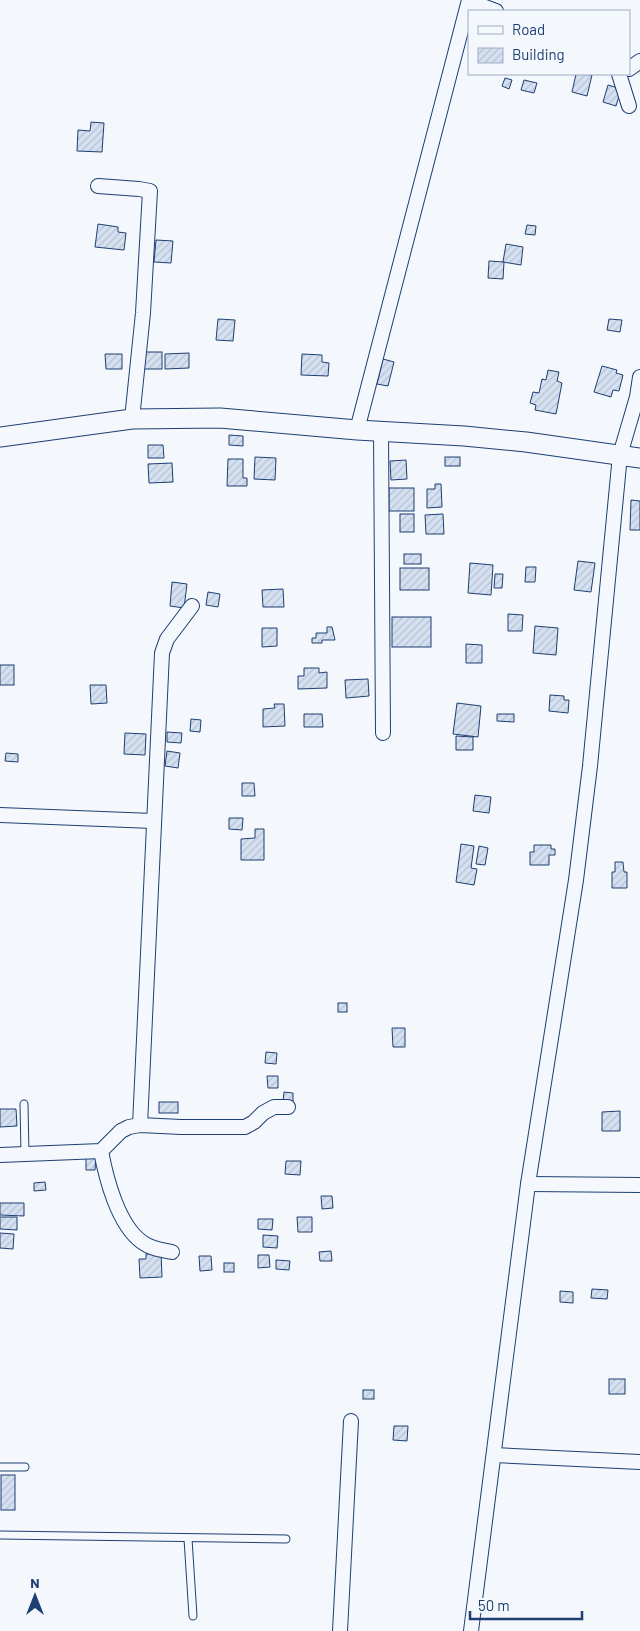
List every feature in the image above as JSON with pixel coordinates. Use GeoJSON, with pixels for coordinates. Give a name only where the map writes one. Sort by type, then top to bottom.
{"type":"FeatureCollection","features":[{"type":"Feature","properties":{"kind":"street"},"geometry":{"type":"LineString","coordinates":[[357,430],[469,0],[494,10]]}},
{"type":"Feature","properties":{"kind":"street"},"geometry":{"type":"LineString","coordinates":[[619,75],[629,106]]}},
{"type":"Feature","properties":{"kind":"street"},"geometry":{"type":"LineString","coordinates":[[98,186],[139,189],[150,192],[143,313],[132,419]]}},
{"type":"Feature","properties":{"kind":"street"},"geometry":{"type":"LineString","coordinates":[[471,1631],[528,1184],[575,888],[590,766],[620,455],[637,397],[640,377]]}},
{"type":"Feature","properties":{"kind":"street"},"geometry":{"type":"LineString","coordinates":[[0,437],[132,419],[220,418],[357,430],[464,436],[526,442],[640,458]]}},
{"type":"Feature","properties":{"kind":"street"},"geometry":{"type":"LineString","coordinates":[[381,431],[383,733]]}},
{"type":"Feature","properties":{"kind":"street"},"geometry":{"type":"LineString","coordinates":[[140,1125],[162,653],[167,639],[192,606]]}},
{"type":"Feature","properties":{"kind":"street"},"geometry":{"type":"LineString","coordinates":[[0,815],[153,821]]}},
{"type":"Feature","properties":{"kind":"street"},"geometry":{"type":"LineString","coordinates":[[0,1155],[101,1151],[121,1131],[140,1125],[245,1127],[274,1107],[288,1107]]}},
{"type":"Feature","properties":{"kind":"street"},"geometry":{"type":"LineString","coordinates":[[101,1151],[106,1179],[130,1230],[142,1243],[158,1250],[172,1252]]}},
{"type":"Feature","properties":{"kind":"street"},"geometry":{"type":"LineString","coordinates":[[528,1184],[640,1185]]}},
{"type":"Feature","properties":{"kind":"street"},"geometry":{"type":"LineString","coordinates":[[340,1631],[351,1421]]}},
{"type":"Feature","properties":{"kind":"street"},"geometry":{"type":"LineString","coordinates":[[494,1455],[640,1462]]}},
{"type":"Feature","properties":{"kind":"lane"},"geometry":{"type":"LineString","coordinates":[[24,1104],[25,1154]]}},
{"type":"Feature","properties":{"kind":"lane"},"geometry":{"type":"LineString","coordinates":[[0,1467],[25,1467]]}},
{"type":"Feature","properties":{"kind":"lane"},"geometry":{"type":"LineString","coordinates":[[0,1536],[286,1539]]}},
{"type":"Feature","properties":{"kind":"lane"},"geometry":{"type":"LineString","coordinates":[[188,1539],[193,1616]]}},
{"type":"Feature","properties":{"kind":"building"},"geometry":{"type":"Polygon","coordinates":[[[576,75],[592,75],[587,96],[572,92],[576,75]]]}},
{"type":"Feature","properties":{"kind":"building"},"geometry":{"type":"Polygon","coordinates":[[[505,78],[512,80],[509,89],[502,86],[505,78]]]}},
{"type":"Feature","properties":{"kind":"building"},"geometry":{"type":"Polygon","coordinates":[[[524,80],[537,83],[534,93],[521,90],[524,80]]]}},
{"type":"Feature","properties":{"kind":"building"},"geometry":{"type":"Polygon","coordinates":[[[608,85],[621,89],[616,106],[603,102],[608,85]]]}},
{"type":"Feature","properties":{"kind":"building"},"geometry":{"type":"Polygon","coordinates":[[[91,122],[104,123],[102,152],[77,151],[78,130],[90,131],[91,122]]]}},
{"type":"Feature","properties":{"kind":"building"},"geometry":{"type":"Polygon","coordinates":[[[98,224],[118,227],[118,232],[126,233],[124,250],[95,247],[98,224]]]}},
{"type":"Feature","properties":{"kind":"building"},"geometry":{"type":"Polygon","coordinates":[[[527,225],[536,226],[535,235],[525,234],[527,225]]]}},
{"type":"Feature","properties":{"kind":"building"},"geometry":{"type":"Polygon","coordinates":[[[156,240],[173,241],[171,263],[154,262],[156,240]]]}},
{"type":"Feature","properties":{"kind":"building"},"geometry":{"type":"Polygon","coordinates":[[[506,244],[523,247],[521,265],[503,262],[506,244]]]}},
{"type":"Feature","properties":{"kind":"building"},"geometry":{"type":"Polygon","coordinates":[[[489,261],[504,262],[503,279],[488,278],[489,261]]]}},
{"type":"Feature","properties":{"kind":"building"},"geometry":{"type":"Polygon","coordinates":[[[218,319],[235,320],[233,341],[216,340],[218,319]]]}},
{"type":"Feature","properties":{"kind":"building"},"geometry":{"type":"Polygon","coordinates":[[[609,319],[622,320],[620,332],[607,330],[609,319]]]}},
{"type":"Feature","properties":{"kind":"building"},"geometry":{"type":"Polygon","coordinates":[[[140,352],[162,352],[162,369],[140,369],[140,352]]]}},
{"type":"Feature","properties":{"kind":"building"},"geometry":{"type":"Polygon","coordinates":[[[189,353],[189,368],[165,369],[165,354],[189,353]]]}},
{"type":"Feature","properties":{"kind":"building"},"geometry":{"type":"Polygon","coordinates":[[[105,354],[122,354],[122,369],[106,369],[105,354]]]}},
{"type":"Feature","properties":{"kind":"building"},"geometry":{"type":"Polygon","coordinates":[[[302,354],[322,355],[322,362],[329,363],[328,376],[301,375],[302,354]]]}},
{"type":"Feature","properties":{"kind":"building"},"geometry":{"type":"Polygon","coordinates":[[[383,359],[394,362],[388,386],[377,384],[383,359]]]}},
{"type":"Feature","properties":{"kind":"building"},"geometry":{"type":"Polygon","coordinates":[[[602,366],[617,370],[616,373],[623,375],[619,391],[613,390],[611,397],[594,392],[602,366]]]}},
{"type":"Feature","properties":{"kind":"building"},"geometry":{"type":"Polygon","coordinates":[[[548,370],[559,372],[557,381],[562,383],[556,414],[535,410],[536,405],[530,403],[533,392],[539,393],[542,379],[546,380],[548,370]]]}},
{"type":"Feature","properties":{"kind":"building"},"geometry":{"type":"Polygon","coordinates":[[[229,435],[243,436],[243,446],[229,445],[229,435]]]}},
{"type":"Feature","properties":{"kind":"building"},"geometry":{"type":"Polygon","coordinates":[[[148,445],[163,445],[164,458],[148,458],[148,445]]]}},
{"type":"Feature","properties":{"kind":"building"},"geometry":{"type":"Polygon","coordinates":[[[255,457],[276,458],[275,480],[254,479],[255,457]]]}},
{"type":"Feature","properties":{"kind":"building"},"geometry":{"type":"Polygon","coordinates":[[[445,457],[460,457],[460,466],[445,466],[445,457]]]}},
{"type":"Feature","properties":{"kind":"building"},"geometry":{"type":"Polygon","coordinates":[[[228,459],[243,459],[243,478],[247,478],[247,486],[227,486],[228,459]]]}},
{"type":"Feature","properties":{"kind":"building"},"geometry":{"type":"Polygon","coordinates":[[[406,460],[407,479],[391,480],[390,461],[406,460]]]}},
{"type":"Feature","properties":{"kind":"building"},"geometry":{"type":"Polygon","coordinates":[[[172,463],[173,482],[149,483],[148,464],[172,463]]]}},
{"type":"Feature","properties":{"kind":"building"},"geometry":{"type":"Polygon","coordinates":[[[435,484],[441,484],[442,507],[427,508],[427,489],[435,489],[435,484]]]}},
{"type":"Feature","properties":{"kind":"building"},"geometry":{"type":"Polygon","coordinates":[[[389,488],[414,488],[414,511],[389,511],[389,488]]]}},
{"type":"Feature","properties":{"kind":"building"},"geometry":{"type":"Polygon","coordinates":[[[631,500],[640,501],[640,530],[630,530],[631,500]]]}},
{"type":"Feature","properties":{"kind":"building"},"geometry":{"type":"Polygon","coordinates":[[[400,514],[414,514],[414,532],[400,532],[400,514]]]}},
{"type":"Feature","properties":{"kind":"building"},"geometry":{"type":"Polygon","coordinates":[[[443,514],[444,534],[426,534],[425,515],[443,514]]]}},
{"type":"Feature","properties":{"kind":"building"},"geometry":{"type":"Polygon","coordinates":[[[404,554],[421,554],[421,564],[404,564],[404,554]]]}},
{"type":"Feature","properties":{"kind":"building"},"geometry":{"type":"Polygon","coordinates":[[[578,561],[595,563],[591,592],[574,590],[578,561]]]}},
{"type":"Feature","properties":{"kind":"building"},"geometry":{"type":"Polygon","coordinates":[[[470,563],[493,565],[491,595],[468,593],[470,563]]]}},
{"type":"Feature","properties":{"kind":"building"},"geometry":{"type":"Polygon","coordinates":[[[526,567],[536,567],[535,582],[525,582],[526,567]]]}},
{"type":"Feature","properties":{"kind":"building"},"geometry":{"type":"Polygon","coordinates":[[[400,568],[429,568],[429,590],[400,590],[400,568]]]}},
{"type":"Feature","properties":{"kind":"building"},"geometry":{"type":"Polygon","coordinates":[[[495,574],[503,574],[502,588],[494,588],[495,574]]]}},
{"type":"Feature","properties":{"kind":"building"},"geometry":{"type":"Polygon","coordinates":[[[172,582],[187,584],[184,608],[170,606],[172,582]]]}},
{"type":"Feature","properties":{"kind":"building"},"geometry":{"type":"Polygon","coordinates":[[[283,589],[284,607],[263,607],[262,590],[283,589]]]}},
{"type":"Feature","properties":{"kind":"building"},"geometry":{"type":"Polygon","coordinates":[[[208,592],[220,594],[218,607],[206,605],[208,592]]]}},
{"type":"Feature","properties":{"kind":"building"},"geometry":{"type":"Polygon","coordinates":[[[508,614],[523,615],[522,631],[508,631],[508,614]]]}},
{"type":"Feature","properties":{"kind":"building"},"geometry":{"type":"Polygon","coordinates":[[[392,617],[431,617],[431,647],[392,647],[392,617]]]}},
{"type":"Feature","properties":{"kind":"building"},"geometry":{"type":"Polygon","coordinates":[[[535,626],[558,628],[556,655],[533,653],[535,626]]]}},
{"type":"Feature","properties":{"kind":"building"},"geometry":{"type":"Polygon","coordinates":[[[327,627],[332,627],[335,640],[322,640],[322,643],[312,643],[312,638],[316,638],[316,633],[327,633],[327,627]]]}},
{"type":"Feature","properties":{"kind":"building"},"geometry":{"type":"Polygon","coordinates":[[[262,628],[277,628],[277,646],[262,647],[262,628]]]}},
{"type":"Feature","properties":{"kind":"building"},"geometry":{"type":"Polygon","coordinates":[[[466,644],[482,645],[482,663],[466,663],[466,644]]]}},
{"type":"Feature","properties":{"kind":"building"},"geometry":{"type":"Polygon","coordinates":[[[0,665],[14,665],[14,685],[0,685],[0,665]]]}},
{"type":"Feature","properties":{"kind":"building"},"geometry":{"type":"Polygon","coordinates":[[[304,668],[319,668],[319,673],[327,672],[327,688],[298,689],[298,676],[304,676],[304,668]]]}},
{"type":"Feature","properties":{"kind":"building"},"geometry":{"type":"Polygon","coordinates":[[[368,679],[369,696],[346,698],[345,680],[368,679]]]}},
{"type":"Feature","properties":{"kind":"building"},"geometry":{"type":"Polygon","coordinates":[[[90,685],[106,685],[107,703],[91,704],[90,685]]]}},
{"type":"Feature","properties":{"kind":"building"},"geometry":{"type":"Polygon","coordinates":[[[550,695],[564,696],[564,700],[569,700],[568,713],[549,711],[550,695]]]}},
{"type":"Feature","properties":{"kind":"building"},"geometry":{"type":"Polygon","coordinates":[[[457,703],[481,706],[478,737],[453,734],[457,703]]]}},
{"type":"Feature","properties":{"kind":"building"},"geometry":{"type":"Polygon","coordinates":[[[274,704],[284,704],[285,726],[263,727],[263,709],[275,708],[274,704]]]}},
{"type":"Feature","properties":{"kind":"building"},"geometry":{"type":"Polygon","coordinates":[[[304,714],[322,714],[323,727],[304,727],[304,714]]]}},
{"type":"Feature","properties":{"kind":"building"},"geometry":{"type":"Polygon","coordinates":[[[497,714],[514,714],[514,722],[497,721],[497,714]]]}},
{"type":"Feature","properties":{"kind":"building"},"geometry":{"type":"Polygon","coordinates":[[[191,719],[201,720],[200,732],[190,731],[191,719]]]}},
{"type":"Feature","properties":{"kind":"building"},"geometry":{"type":"Polygon","coordinates":[[[167,732],[182,733],[181,743],[167,742],[167,732]]]}},
{"type":"Feature","properties":{"kind":"building"},"geometry":{"type":"Polygon","coordinates":[[[125,733],[146,734],[145,755],[124,754],[125,733]]]}},
{"type":"Feature","properties":{"kind":"building"},"geometry":{"type":"Polygon","coordinates":[[[456,736],[473,737],[473,750],[456,750],[456,736]]]}},
{"type":"Feature","properties":{"kind":"building"},"geometry":{"type":"Polygon","coordinates":[[[167,751],[180,753],[178,768],[165,766],[167,751]]]}},
{"type":"Feature","properties":{"kind":"building"},"geometry":{"type":"Polygon","coordinates":[[[6,753],[18,754],[18,762],[5,761],[6,753]]]}},
{"type":"Feature","properties":{"kind":"building"},"geometry":{"type":"Polygon","coordinates":[[[242,783],[254,783],[255,796],[242,796],[242,783]]]}},
{"type":"Feature","properties":{"kind":"building"},"geometry":{"type":"Polygon","coordinates":[[[475,795],[491,797],[489,813],[473,811],[475,795]]]}},
{"type":"Feature","properties":{"kind":"building"},"geometry":{"type":"Polygon","coordinates":[[[229,818],[243,818],[242,830],[229,829],[229,818]]]}},
{"type":"Feature","properties":{"kind":"building"},"geometry":{"type":"Polygon","coordinates":[[[255,829],[264,829],[264,860],[241,860],[241,839],[255,838],[255,829]]]}},
{"type":"Feature","properties":{"kind":"building"},"geometry":{"type":"Polygon","coordinates":[[[461,844],[474,846],[471,868],[477,869],[474,885],[456,882],[461,844]]]}},
{"type":"Feature","properties":{"kind":"building"},"geometry":{"type":"Polygon","coordinates":[[[534,845],[551,845],[551,849],[555,849],[555,855],[549,855],[549,865],[530,865],[530,852],[534,852],[534,845]]]}},
{"type":"Feature","properties":{"kind":"building"},"geometry":{"type":"Polygon","coordinates":[[[479,846],[488,848],[485,865],[476,864],[479,846]]]}},
{"type":"Feature","properties":{"kind":"building"},"geometry":{"type":"Polygon","coordinates":[[[615,862],[623,862],[624,872],[627,872],[627,888],[612,888],[612,872],[615,872],[615,862]]]}},
{"type":"Feature","properties":{"kind":"building"},"geometry":{"type":"Polygon","coordinates":[[[338,1003],[347,1003],[347,1012],[338,1012],[338,1003]]]}},
{"type":"Feature","properties":{"kind":"building"},"geometry":{"type":"Polygon","coordinates":[[[392,1028],[405,1028],[405,1047],[393,1047],[392,1028]]]}},
{"type":"Feature","properties":{"kind":"building"},"geometry":{"type":"Polygon","coordinates":[[[266,1052],[277,1053],[276,1064],[265,1063],[266,1052]]]}},
{"type":"Feature","properties":{"kind":"building"},"geometry":{"type":"Polygon","coordinates":[[[267,1076],[278,1076],[278,1088],[268,1088],[267,1076]]]}},
{"type":"Feature","properties":{"kind":"building"},"geometry":{"type":"Polygon","coordinates":[[[284,1092],[293,1093],[293,1103],[283,1102],[284,1092]]]}},
{"type":"Feature","properties":{"kind":"building"},"geometry":{"type":"Polygon","coordinates":[[[159,1102],[178,1102],[178,1113],[159,1113],[159,1102]]]}},
{"type":"Feature","properties":{"kind":"building"},"geometry":{"type":"Polygon","coordinates":[[[0,1109],[16,1109],[17,1126],[0,1127],[0,1109]]]}},
{"type":"Feature","properties":{"kind":"building"},"geometry":{"type":"Polygon","coordinates":[[[620,1111],[620,1131],[602,1131],[602,1112],[620,1111]]]}},
{"type":"Feature","properties":{"kind":"building"},"geometry":{"type":"Polygon","coordinates":[[[86,1156],[96,1156],[95,1170],[86,1170],[86,1156]]]}},
{"type":"Feature","properties":{"kind":"building"},"geometry":{"type":"Polygon","coordinates":[[[286,1161],[301,1161],[300,1175],[285,1174],[286,1161]]]}},
{"type":"Feature","properties":{"kind":"building"},"geometry":{"type":"Polygon","coordinates":[[[45,1182],[46,1190],[34,1191],[34,1183],[45,1182]]]}},
{"type":"Feature","properties":{"kind":"building"},"geometry":{"type":"Polygon","coordinates":[[[321,1196],[332,1196],[333,1208],[322,1209],[321,1196]]]}},
{"type":"Feature","properties":{"kind":"building"},"geometry":{"type":"Polygon","coordinates":[[[0,1203],[24,1203],[24,1216],[0,1215],[0,1203]]]}},
{"type":"Feature","properties":{"kind":"building"},"geometry":{"type":"Polygon","coordinates":[[[0,1217],[17,1217],[17,1230],[0,1229],[0,1217]]]}},
{"type":"Feature","properties":{"kind":"building"},"geometry":{"type":"Polygon","coordinates":[[[297,1217],[312,1217],[312,1232],[298,1232],[297,1217]]]}},
{"type":"Feature","properties":{"kind":"building"},"geometry":{"type":"Polygon","coordinates":[[[258,1219],[273,1219],[272,1230],[258,1229],[258,1219]]]}},
{"type":"Feature","properties":{"kind":"building"},"geometry":{"type":"Polygon","coordinates":[[[0,1233],[14,1234],[13,1249],[0,1248],[0,1233]]]}},
{"type":"Feature","properties":{"kind":"building"},"geometry":{"type":"Polygon","coordinates":[[[263,1235],[278,1236],[277,1248],[263,1247],[263,1235]]]}},
{"type":"Feature","properties":{"kind":"building"},"geometry":{"type":"Polygon","coordinates":[[[331,1251],[332,1261],[320,1261],[319,1252],[331,1251]]]}},
{"type":"Feature","properties":{"kind":"building"},"geometry":{"type":"Polygon","coordinates":[[[161,1253],[162,1277],[140,1278],[139,1259],[146,1259],[146,1254],[161,1253]]]}},
{"type":"Feature","properties":{"kind":"building"},"geometry":{"type":"Polygon","coordinates":[[[258,1255],[269,1255],[270,1267],[258,1268],[258,1255]]]}},
{"type":"Feature","properties":{"kind":"building"},"geometry":{"type":"Polygon","coordinates":[[[199,1256],[211,1256],[212,1270],[200,1271],[199,1256]]]}},
{"type":"Feature","properties":{"kind":"building"},"geometry":{"type":"Polygon","coordinates":[[[276,1260],[290,1261],[289,1270],[276,1269],[276,1260]]]}},
{"type":"Feature","properties":{"kind":"building"},"geometry":{"type":"Polygon","coordinates":[[[224,1263],[234,1263],[234,1272],[224,1272],[224,1263]]]}},
{"type":"Feature","properties":{"kind":"building"},"geometry":{"type":"Polygon","coordinates":[[[592,1289],[608,1290],[607,1299],[591,1298],[592,1289]]]}},
{"type":"Feature","properties":{"kind":"building"},"geometry":{"type":"Polygon","coordinates":[[[560,1291],[573,1292],[573,1303],[560,1302],[560,1291]]]}},
{"type":"Feature","properties":{"kind":"building"},"geometry":{"type":"Polygon","coordinates":[[[609,1379],[625,1379],[625,1394],[609,1394],[609,1379]]]}},
{"type":"Feature","properties":{"kind":"building"},"geometry":{"type":"Polygon","coordinates":[[[363,1390],[374,1390],[374,1399],[363,1399],[363,1390]]]}},
{"type":"Feature","properties":{"kind":"building"},"geometry":{"type":"Polygon","coordinates":[[[394,1426],[408,1426],[407,1441],[393,1440],[394,1426]]]}},
{"type":"Feature","properties":{"kind":"building"},"geometry":{"type":"Polygon","coordinates":[[[1,1475],[15,1475],[15,1510],[1,1510],[1,1475]]]}}]}
